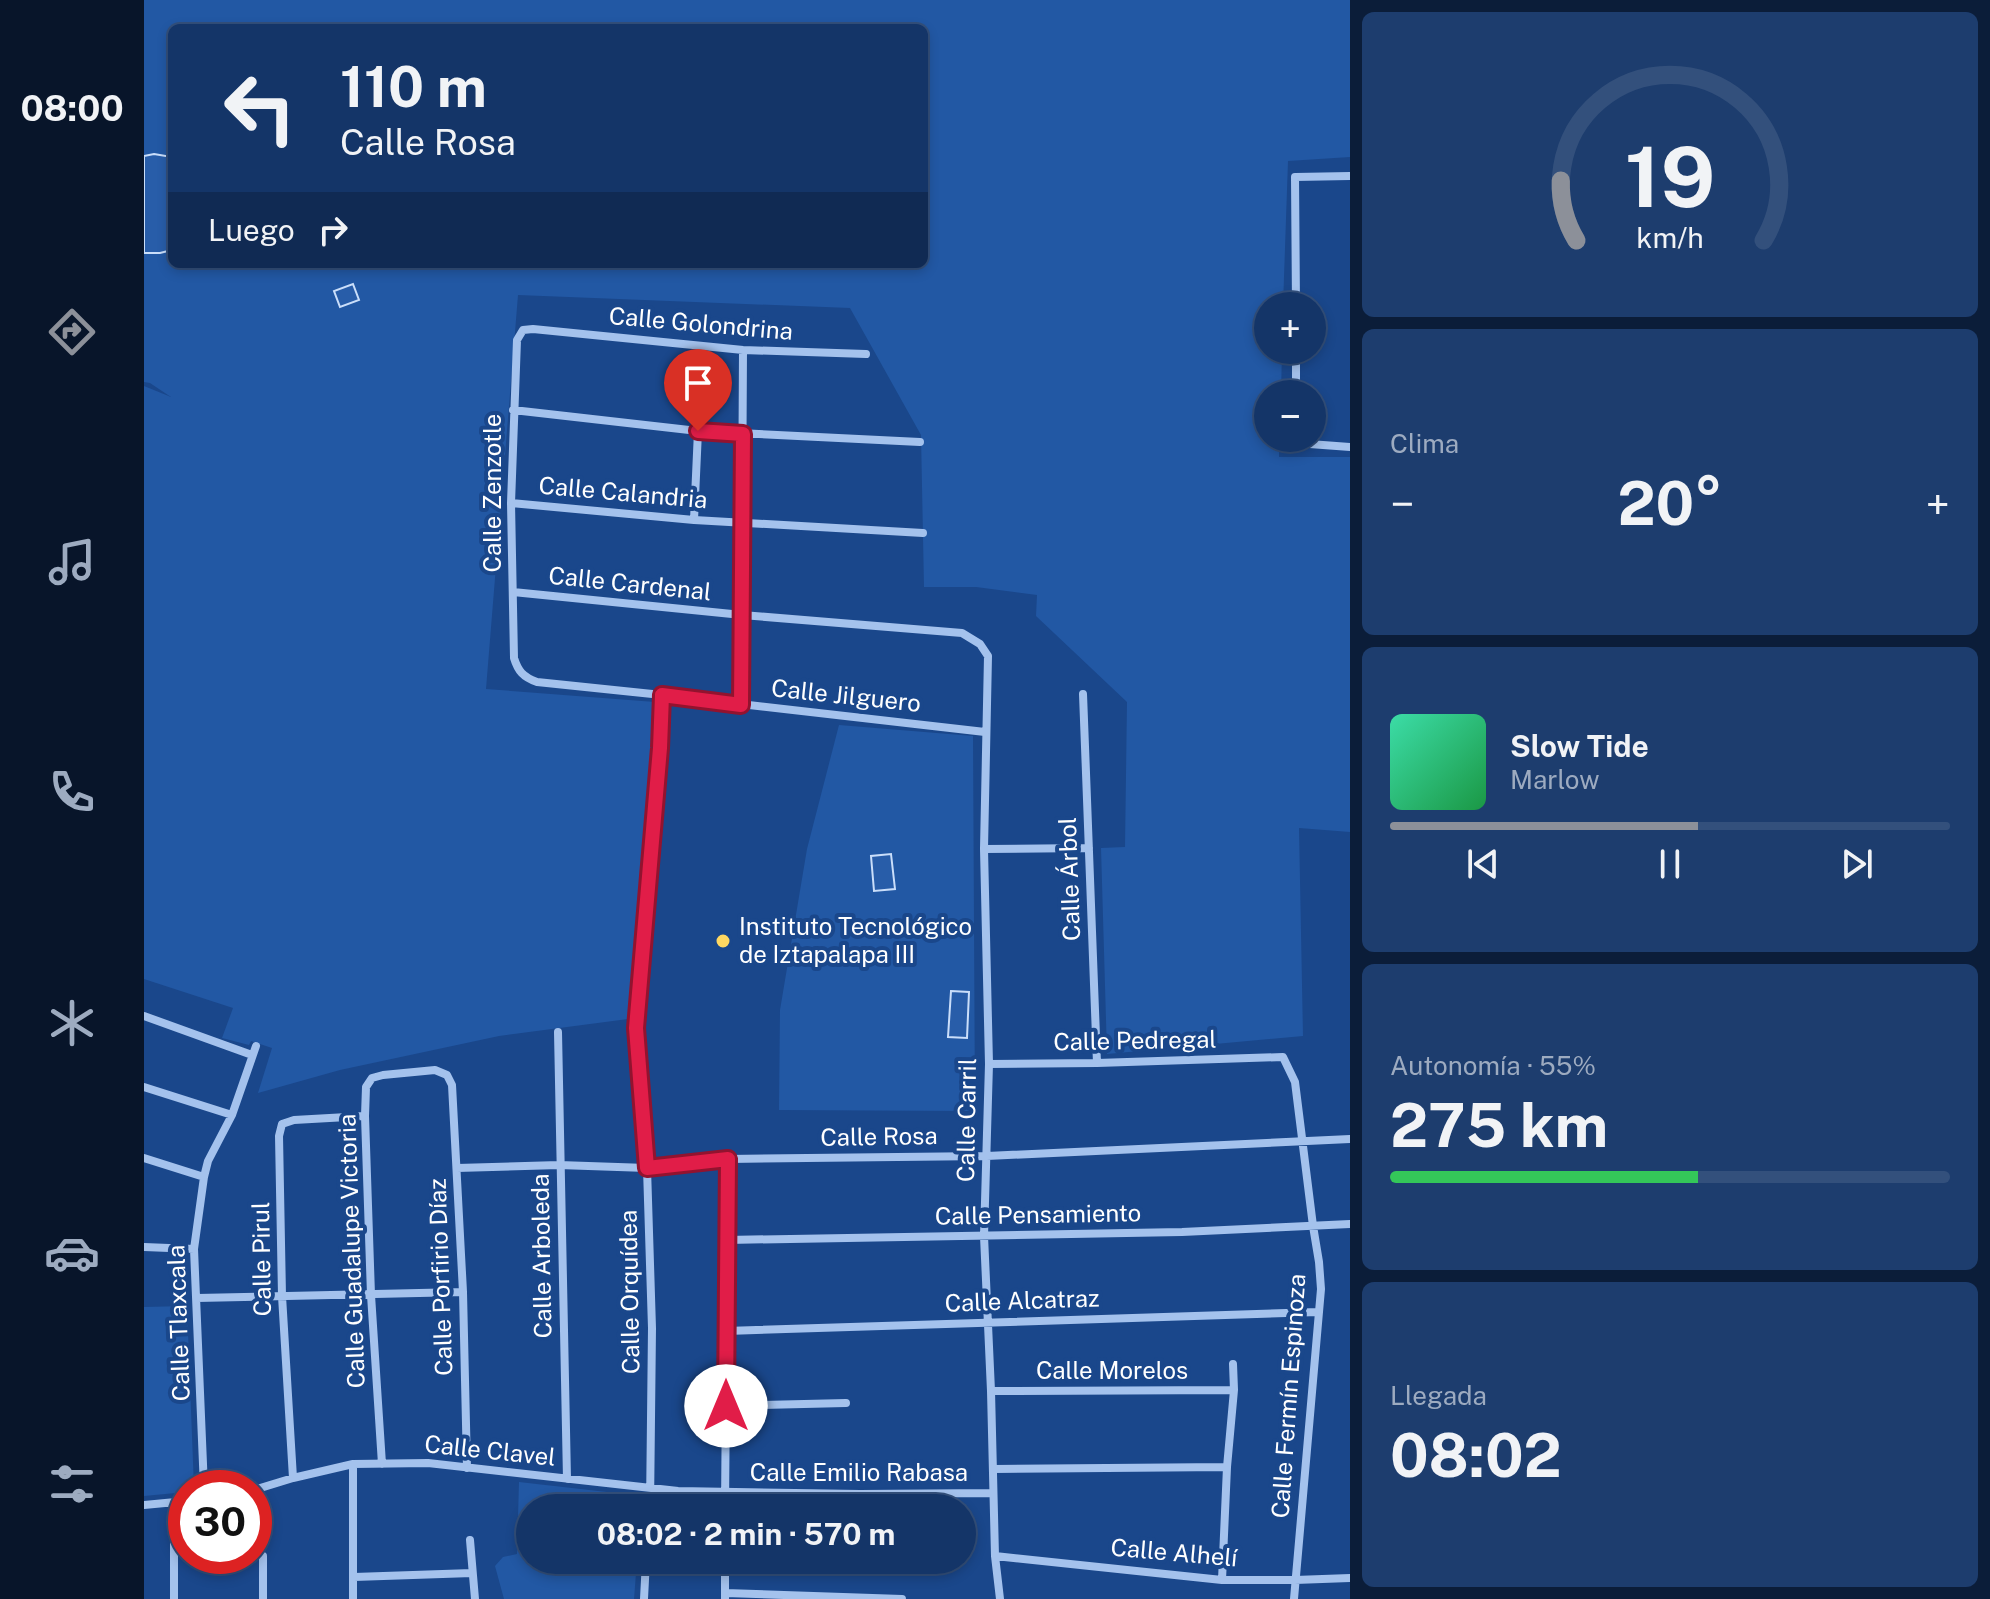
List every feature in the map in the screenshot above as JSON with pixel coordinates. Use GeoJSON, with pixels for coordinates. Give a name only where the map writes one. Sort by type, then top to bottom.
{"type":"FeatureCollection","features":[{"type":"Feature","properties":{"kind":"street"},"geometry":{"type":"LineString","coordinates":[[1296,292],[1295,177],[1350,176]]}},
{"type":"Feature","properties":{"kind":"street","name":"Calle Golondrina"},"geometry":{"type":"LineString","coordinates":[[533,329],[743,350],[866,354]]}},
{"type":"Feature","properties":{"kind":"street","name":"Calle Zenzotle"},"geometry":{"type":"LineString","coordinates":[[517,668],[514,658],[511,503],[513,410],[517,340],[523,330],[533,329]]}},
{"type":"Feature","properties":{"kind":"street"},"geometry":{"type":"LineString","coordinates":[[741,705],[743,350]]}},
{"type":"Feature","properties":{"kind":"street"},"geometry":{"type":"LineString","coordinates":[[513,410],[698,431],[920,442]]}},
{"type":"Feature","properties":{"kind":"street"},"geometry":{"type":"LineString","coordinates":[[694,520],[698,431]]}},
{"type":"Feature","properties":{"kind":"street"},"geometry":{"type":"LineString","coordinates":[[1326,444],[1350,447]]}},
{"type":"Feature","properties":{"kind":"street","name":"Calle Calandria"},"geometry":{"type":"LineString","coordinates":[[511,503],[694,520],[923,533]]}},
{"type":"Feature","properties":{"kind":"street","name":"Calle Cardenal"},"geometry":{"type":"LineString","coordinates":[[513,592],[962,633],[980,644]]}},
{"type":"Feature","properties":{"kind":"street","name":"Calle Carril"},"geometry":{"type":"LineString","coordinates":[[980,644],[988,656],[984,849],[989,1064],[984,1236],[995,1556],[1000,1599]]}},
{"type":"Feature","properties":{"kind":"street","name":"Calle Jilguero"},"geometry":{"type":"LineString","coordinates":[[517,668],[524,677],[537,682],[985,732]]}},
{"type":"Feature","properties":{"kind":"street","name":"Calle Árbol"},"geometry":{"type":"LineString","coordinates":[[1083,694],[1097,1063]]}},
{"type":"Feature","properties":{"kind":"street","name":"Calle Orquídea"},"geometry":{"type":"LineString","coordinates":[[651,1494],[652,1328],[647,1168],[636,1028],[662,695]]}},
{"type":"Feature","properties":{"kind":"street"},"geometry":{"type":"LineString","coordinates":[[984,849],[1089,848]]}},
{"type":"Feature","properties":{"kind":"street","name":"Calle Tlaxcala"},"geometry":{"type":"LineString","coordinates":[[144,1016],[254,1051],[232,1115],[208,1161],[194,1249],[203,1470]]}},
{"type":"Feature","properties":{"kind":"street","name":"Calle Arboleda"},"geometry":{"type":"LineString","coordinates":[[558,1032],[567,1479]]}},
{"type":"Feature","properties":{"kind":"street","name":"Calle Pedregal"},"geometry":{"type":"LineString","coordinates":[[989,1064],[1283,1057]]}},
{"type":"Feature","properties":{"kind":"street","name":"Calle Fermín Espinoza"},"geometry":{"type":"LineString","coordinates":[[1283,1057],[1295,1082],[1321,1289],[1294,1599]]}},
{"type":"Feature","properties":{"kind":"street","name":"Calle Guadalupe Victoria"},"geometry":{"type":"LineString","coordinates":[[382,1464],[371,1295],[366,1087],[372,1078],[383,1075],[435,1070],[447,1075],[452,1085]]}},
{"type":"Feature","properties":{"kind":"street","name":"Calle Porfirio Díaz"},"geometry":{"type":"LineString","coordinates":[[452,1085],[463,1292],[467,1468]]}},
{"type":"Feature","properties":{"kind":"street"},"geometry":{"type":"LineString","coordinates":[[144,1087],[232,1115]]}},
{"type":"Feature","properties":{"kind":"street","name":"Calle Pirul"},"geometry":{"type":"LineString","coordinates":[[293,1478],[282,1296],[279,1136],[282,1124],[294,1120],[365,1116]]}},
{"type":"Feature","properties":{"kind":"street","name":"Calle Rosa"},"geometry":{"type":"LineString","coordinates":[[457,1168],[559,1165],[647,1168],[728,1159],[987,1156],[1350,1139]]}},
{"type":"Feature","properties":{"kind":"street"},"geometry":{"type":"LineString","coordinates":[[144,1158],[204,1177]]}},
{"type":"Feature","properties":{"kind":"street"},"geometry":{"type":"LineString","coordinates":[[725,1492],[728,1159]]}},
{"type":"Feature","properties":{"kind":"street","name":"Calle Pensamiento"},"geometry":{"type":"LineString","coordinates":[[727,1240],[1182,1232],[1350,1224]]}},
{"type":"Feature","properties":{"kind":"street"},"geometry":{"type":"LineString","coordinates":[[144,1247],[194,1249]]}},
{"type":"Feature","properties":{"kind":"street"},"geometry":{"type":"LineString","coordinates":[[197,1298],[463,1292]]}},
{"type":"Feature","properties":{"kind":"street","name":"Calle Alcatraz"},"geometry":{"type":"LineString","coordinates":[[726,1331],[1318,1312]]}},
{"type":"Feature","properties":{"kind":"street"},"geometry":{"type":"LineString","coordinates":[[1222,1580],[1233,1364]]}},
{"type":"Feature","properties":{"kind":"street","name":"Calle Morelos"},"geometry":{"type":"LineString","coordinates":[[991,1391],[1234,1390]]}},
{"type":"Feature","properties":{"kind":"street"},"geometry":{"type":"LineString","coordinates":[[726,1406],[846,1403]]}},
{"type":"Feature","properties":{"kind":"street","name":"Calle Clavel"},"geometry":{"type":"LineString","coordinates":[[272,1484],[353,1464],[428,1463],[651,1489],[725,1492]]}},
{"type":"Feature","properties":{"kind":"street"},"geometry":{"type":"LineString","coordinates":[[353,1464],[353,1599]]}},
{"type":"Feature","properties":{"kind":"street","name":"Calle Emilio Rabasa"},"geometry":{"type":"LineString","coordinates":[[994,1469],[1227,1467]]}},
{"type":"Feature","properties":{"kind":"street","name":"Calle Emilio Rabasa"},"geometry":{"type":"LineString","coordinates":[[725,1492],[993,1493]]}},
{"type":"Feature","properties":{"kind":"street"},"geometry":{"type":"LineString","coordinates":[[144,1505],[168,1503]]}},
{"type":"Feature","properties":{"kind":"street"},"geometry":{"type":"LineString","coordinates":[[470,1540],[475,1599]]}},
{"type":"Feature","properties":{"kind":"street","name":"Calle Alhelí"},"geometry":{"type":"LineString","coordinates":[[995,1556],[1222,1580],[1350,1578]]}},
{"type":"Feature","properties":{"kind":"street"},"geometry":{"type":"LineString","coordinates":[[354,1577],[472,1573]]}},
{"type":"Feature","properties":{"kind":"street"},"geometry":{"type":"LineString","coordinates":[[174,1574],[174,1599]]}},
{"type":"Feature","properties":{"kind":"street"},"geometry":{"type":"LineString","coordinates":[[263,1574],[263,1599]]}},
{"type":"Feature","properties":{"kind":"street"},"geometry":{"type":"LineString","coordinates":[[644,1599],[645,1574]]}},
{"type":"Feature","properties":{"kind":"street"},"geometry":{"type":"LineString","coordinates":[[725,1574],[725,1596],[902,1599]]}},
{"type":"Feature","properties":{"kind":"shaded area"},"geometry":{"type":"Polygon","coordinates":[[[144,0],[1350,0],[1350,157],[1288,161],[1283,292],[1254,292],[1254,364],[1282,364],[1281,380],[1254,380],[1254,452],[1279,452],[1279,457],[1350,457],[1350,832],[1299,828],[1303,1036],[1107,1054],[1101,848],[1125,847],[1127,702],[1036,616],[1037,595],[976,587],[924,587],[921,435],[850,308],[518,295],[486,689],[655,702],[628,1019],[499,1036],[340,1070],[258,1093],[272,1048],[251,1041],[249,1045],[222,1038],[233,1008],[144,979],[144,386],[171,397],[144,382],[144,0]]]}},
{"type":"Feature","properties":{"kind":"shaded area"},"geometry":{"type":"Polygon","coordinates":[[[839,725],[973,736],[975,1111],[779,1110],[780,1010],[807,849],[839,725]]]}},
{"type":"Feature","properties":{"kind":"shaded area"},"geometry":{"type":"Polygon","coordinates":[[[187,1306],[193,1470],[168,1470],[168,1494],[144,1496],[144,1307],[187,1306]]]}},
{"type":"Feature","properties":{"kind":"shaded area"},"geometry":{"type":"Polygon","coordinates":[[[519,1482],[624,1494],[519,1494],[519,1482]]]}},
{"type":"Feature","properties":{"kind":"shaded area"},"geometry":{"type":"Polygon","coordinates":[[[516,1554],[516,1574],[636,1574],[634,1599],[504,1599],[495,1566],[503,1557],[516,1554]]]}},
{"type":"Feature","properties":{"kind":"building"},"geometry":{"type":"Polygon","coordinates":[[[144,156],[168,156],[168,251],[160,253],[144,253],[144,156]]]}},
{"type":"Feature","properties":{"kind":"building"},"geometry":{"type":"Polygon","coordinates":[[[353,284],[359,300],[340,307],[334,291],[353,284]]]}},
{"type":"Feature","properties":{"kind":"building"},"geometry":{"type":"Polygon","coordinates":[[[891,854],[895,889],[874,891],[871,856],[891,854]]]}},
{"type":"Feature","properties":{"kind":"building"},"geometry":{"type":"Polygon","coordinates":[[[951,991],[969,992],[967,1038],[948,1037],[951,991]]]}},
{"type":"Feature","properties":{"kind":"place","name":"Instituto Tecnológico de Iztapalapa III"},"geometry":{"type":"Point","coordinates":[723,941]}},
{"type":"Feature","properties":{"kind":"route"},"geometry":{"type":"LineString","coordinates":[[698,431],[743,434],[741,705],[662,695],[636,1028],[647,1168],[728,1159],[726,1406]]}}]}
